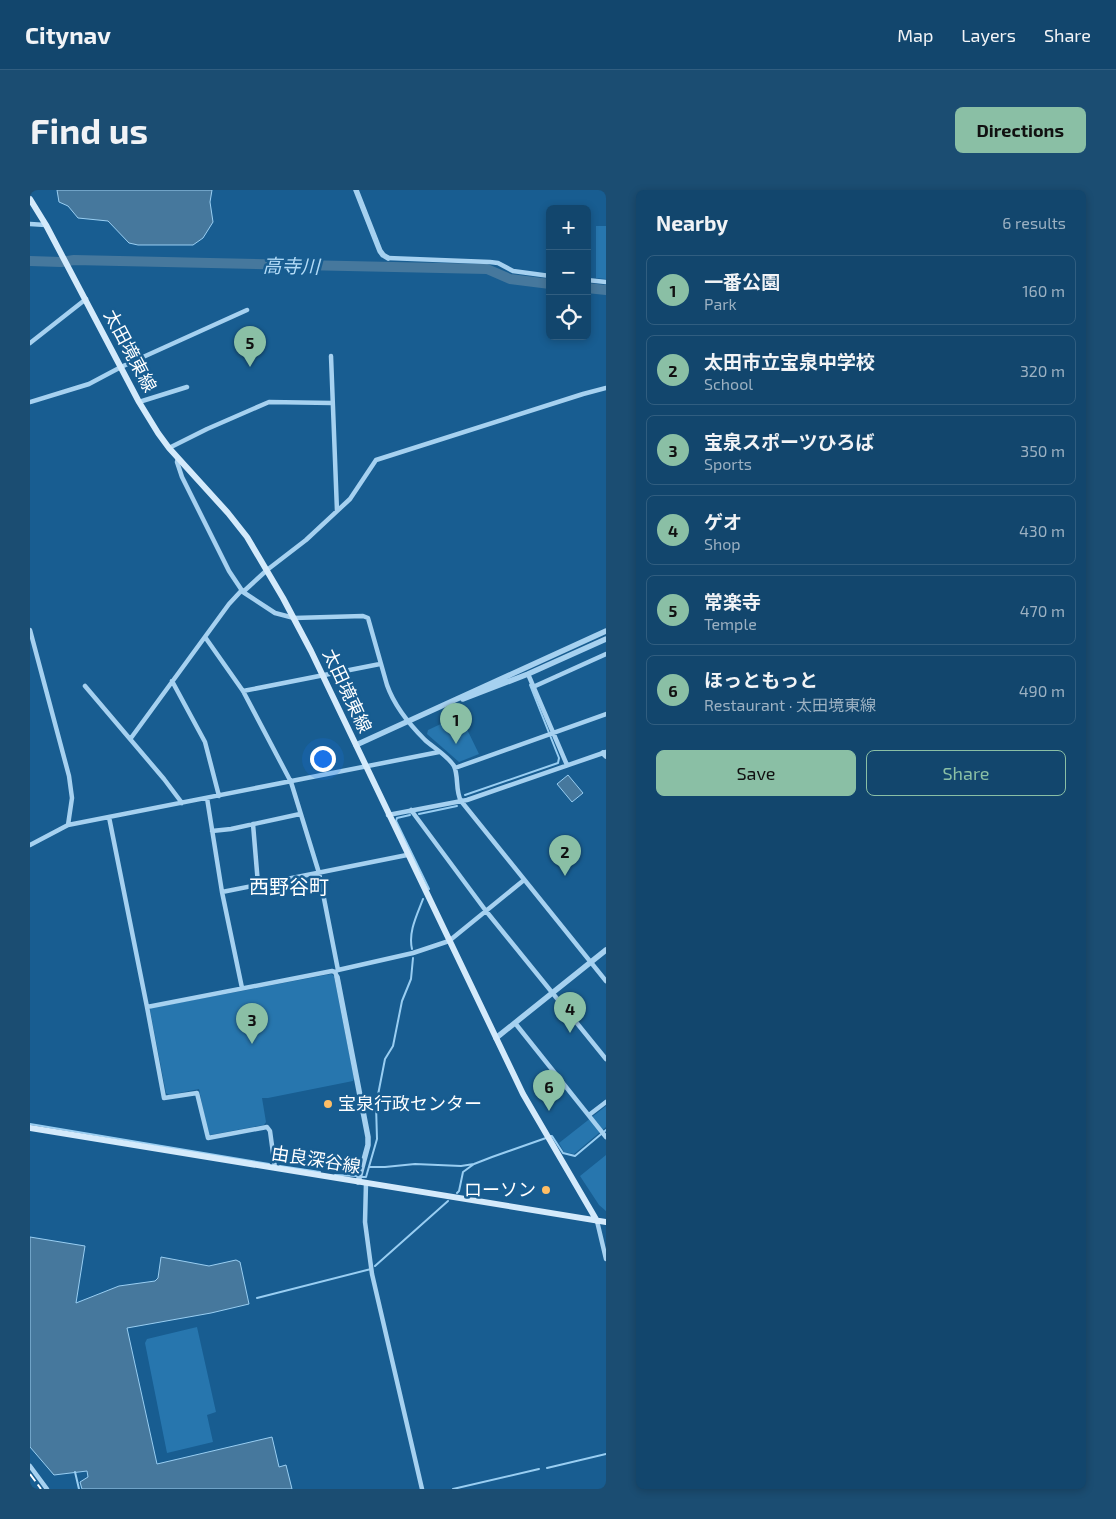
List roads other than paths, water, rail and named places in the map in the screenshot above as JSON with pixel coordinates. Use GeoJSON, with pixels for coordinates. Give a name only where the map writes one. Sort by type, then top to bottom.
{"type":"FeatureCollection","features":[{"type":"Feature","properties":{"kind":"main road","name":"太田境東線"},"geometry":{"type":"LineString","coordinates":[[30,199],[69,267],[139,402],[168,448],[228,513],[247,537],[294,618],[523,1094],[547,1137],[583,1193],[597,1221]]}},
{"type":"Feature","properties":{"kind":"main road","name":"由良深谷線"},"geometry":{"type":"LineString","coordinates":[[30,1128],[606,1222]]}},
{"type":"Feature","properties":{"kind":"street"},"geometry":{"type":"LineString","coordinates":[[356,190],[380,251],[388,258],[490,262],[498,263],[513,271],[546,275]]}},
{"type":"Feature","properties":{"kind":"street"},"geometry":{"type":"LineString","coordinates":[[30,224],[46,225]]}},
{"type":"Feature","properties":{"kind":"street"},"geometry":{"type":"LineString","coordinates":[[591,280],[606,282]]}},
{"type":"Feature","properties":{"kind":"street"},"geometry":{"type":"LineString","coordinates":[[30,343],[86,299]]}},
{"type":"Feature","properties":{"kind":"street"},"geometry":{"type":"LineString","coordinates":[[30,402],[89,384],[121,367],[247,310]]}},
{"type":"Feature","properties":{"kind":"street"},"geometry":{"type":"LineString","coordinates":[[331,356],[336,511]]}},
{"type":"Feature","properties":{"kind":"street"},"geometry":{"type":"LineString","coordinates":[[139,402],[187,387]]}},
{"type":"Feature","properties":{"kind":"street"},"geometry":{"type":"LineString","coordinates":[[130,738],[229,604],[267,570],[306,540],[350,500],[376,460],[606,388]]}},
{"type":"Feature","properties":{"kind":"street"},"geometry":{"type":"LineString","coordinates":[[168,448],[268,402],[332,403]]}},
{"type":"Feature","properties":{"kind":"street"},"geometry":{"type":"LineString","coordinates":[[178,458],[177,462],[182,477],[229,571],[243,591],[275,613],[294,618],[363,616],[368,618],[390,694],[411,719],[424,739],[455,768],[458,795],[461,801],[606,981]]}},
{"type":"Feature","properties":{"kind":"street"},"geometry":{"type":"LineString","coordinates":[[30,630],[69,776],[72,798],[68,825]]}},
{"type":"Feature","properties":{"kind":"street"},"geometry":{"type":"LineString","coordinates":[[356,746],[411,719],[606,631]]}},
{"type":"Feature","properties":{"kind":"street"},"geometry":{"type":"LineString","coordinates":[[205,637],[243,691],[290,782],[319,873],[368,1137],[368,1145],[358,1182]]}},
{"type":"Feature","properties":{"kind":"street"},"geometry":{"type":"LineString","coordinates":[[411,719],[528,674],[606,640]]}},
{"type":"Feature","properties":{"kind":"street"},"geometry":{"type":"LineString","coordinates":[[533,687],[606,654]]}},
{"type":"Feature","properties":{"kind":"street"},"geometry":{"type":"LineString","coordinates":[[243,691],[380,664]]}},
{"type":"Feature","properties":{"kind":"street"},"geometry":{"type":"LineString","coordinates":[[528,674],[567,765]]}},
{"type":"Feature","properties":{"kind":"street"},"geometry":{"type":"LineString","coordinates":[[172,681],[205,742],[220,796]]}},
{"type":"Feature","properties":{"kind":"street"},"geometry":{"type":"LineString","coordinates":[[85,686],[182,803]]}},
{"type":"Feature","properties":{"kind":"street"},"geometry":{"type":"LineString","coordinates":[[455,768],[606,714]]}},
{"type":"Feature","properties":{"kind":"street"},"geometry":{"type":"LineString","coordinates":[[30,845],[68,825],[439,752]]}},
{"type":"Feature","properties":{"kind":"street"},"geometry":{"type":"LineString","coordinates":[[388,815],[461,801],[605,754]]}},
{"type":"Feature","properties":{"kind":"street"},"geometry":{"type":"LineString","coordinates":[[207,798],[222,892],[242,988]]}},
{"type":"Feature","properties":{"kind":"street"},"geometry":{"type":"LineString","coordinates":[[411,810],[486,911],[606,1059]]}},
{"type":"Feature","properties":{"kind":"street"},"geometry":{"type":"LineString","coordinates":[[212,831],[231,829],[300,814]]}},
{"type":"Feature","properties":{"kind":"street"},"geometry":{"type":"LineString","coordinates":[[109,817],[164,1098],[197,1092],[208,1138],[267,1128],[270,1131],[275,1168]]}},
{"type":"Feature","properties":{"kind":"street"},"geometry":{"type":"LineString","coordinates":[[253,824],[258,884]]}},
{"type":"Feature","properties":{"kind":"street"},"geometry":{"type":"LineString","coordinates":[[222,892],[408,854]]}},
{"type":"Feature","properties":{"kind":"street"},"geometry":{"type":"LineString","coordinates":[[147,1007],[332,971],[337,973],[413,954],[449,941],[524,880]]}},
{"type":"Feature","properties":{"kind":"street"},"geometry":{"type":"LineString","coordinates":[[496,1038],[606,950]]}},
{"type":"Feature","properties":{"kind":"street"},"geometry":{"type":"LineString","coordinates":[[514,1024],[606,1136]]}},
{"type":"Feature","properties":{"kind":"street"},"geometry":{"type":"LineString","coordinates":[[589,1115],[606,1102]]}},
{"type":"Feature","properties":{"kind":"street"},"geometry":{"type":"LineString","coordinates":[[366,1183],[365,1222],[372,1274],[422,1489]]}},
{"type":"Feature","properties":{"kind":"street"},"geometry":{"type":"LineString","coordinates":[[597,1221],[606,1259]]}},
{"type":"Feature","properties":{"kind":"street"},"geometry":{"type":"LineString","coordinates":[[30,1466],[47,1489]]}},
{"type":"Feature","properties":{"kind":"waterway","name":"高寺川"},"geometry":{"type":"LineString","coordinates":[[30,261],[61,262],[74,260],[487,269],[510,279],[546,284]]}},
{"type":"Feature","properties":{"kind":"waterway","name":"高寺川"},"geometry":{"type":"LineString","coordinates":[[591,288],[606,290]]}},
{"type":"Feature","properties":{"kind":"waterway"},"geometry":{"type":"LineString","coordinates":[[465,795],[558,763],[559,758],[530,685]]}},
{"type":"Feature","properties":{"kind":"waterway"},"geometry":{"type":"LineString","coordinates":[[419,814],[457,806]]}},
{"type":"Feature","properties":{"kind":"waterway"},"geometry":{"type":"LineString","coordinates":[[410,815],[397,818],[396,821],[429,889]]}},
{"type":"Feature","properties":{"kind":"waterway"},"geometry":{"type":"LineString","coordinates":[[412,949],[412,930],[423,899]]}},
{"type":"Feature","properties":{"kind":"waterway"},"geometry":{"type":"LineString","coordinates":[[362,1177],[366,1177],[377,1139],[376,1105],[385,1059],[393,1046],[402,1001],[411,979],[413,958]]}},
{"type":"Feature","properties":{"kind":"waterway"},"geometry":{"type":"LineString","coordinates":[[30,1124],[269,1164]]}},
{"type":"Feature","properties":{"kind":"waterway"},"geometry":{"type":"LineString","coordinates":[[550,1136],[552,1136],[563,1153],[575,1156],[606,1130]]}},
{"type":"Feature","properties":{"kind":"waterway"},"geometry":{"type":"LineString","coordinates":[[457,1193],[463,1172],[474,1164],[546,1138]]}},
{"type":"Feature","properties":{"kind":"waterway"},"geometry":{"type":"LineString","coordinates":[[370,1167],[415,1164],[461,1166],[474,1164]]}},
{"type":"Feature","properties":{"kind":"waterway"},"geometry":{"type":"LineString","coordinates":[[280,1166],[320,1172]]}},
{"type":"Feature","properties":{"kind":"waterway"},"geometry":{"type":"LineString","coordinates":[[335,1175],[357,1176]]}},
{"type":"Feature","properties":{"kind":"waterway"},"geometry":{"type":"LineString","coordinates":[[375,1266],[448,1201]]}},
{"type":"Feature","properties":{"kind":"waterway"},"geometry":{"type":"LineString","coordinates":[[257,1298],[371,1269]]}},
{"type":"Feature","properties":{"kind":"waterway"},"geometry":{"type":"LineString","coordinates":[[547,1468],[606,1454]]}},
{"type":"Feature","properties":{"kind":"waterway"},"geometry":{"type":"LineString","coordinates":[[453,1489],[539,1469]]}},
{"type":"Feature","properties":{"kind":"waterway"},"geometry":{"type":"LineString","coordinates":[[75,1472],[79,1489]]}},
{"type":"Feature","properties":{"kind":"railway"},"geometry":{"type":"LineString","coordinates":[[30,1474],[41,1489]]}},
{"type":"Feature","properties":{"kind":"place","name":"常楽寺"},"geometry":{"type":"Point","coordinates":[250,367]}},
{"type":"Feature","properties":{"kind":"place","name":"一番公園"},"geometry":{"type":"Point","coordinates":[456,744]}},
{"type":"Feature","properties":{"kind":"place","name":"太田市立宝泉中学校"},"geometry":{"type":"Point","coordinates":[565,876]}},
{"type":"Feature","properties":{"kind":"place","name":"ゲオ"},"geometry":{"type":"Point","coordinates":[570,1033]}},
{"type":"Feature","properties":{"kind":"place","name":"宝泉スポーツひろば"},"geometry":{"type":"Point","coordinates":[252,1044]}},
{"type":"Feature","properties":{"kind":"place","name":"宝泉行政センター"},"geometry":{"type":"Point","coordinates":[328,1104]}},
{"type":"Feature","properties":{"kind":"place","name":"ほっともっと"},"geometry":{"type":"Point","coordinates":[549,1111]}},
{"type":"Feature","properties":{"kind":"place","name":"ローソン"},"geometry":{"type":"Point","coordinates":[546,1190]}},
{"type":"Feature","properties":{"kind":"district","name":"西野谷町"},"geometry":{"type":"Point","coordinates":[289,887]}}]}
